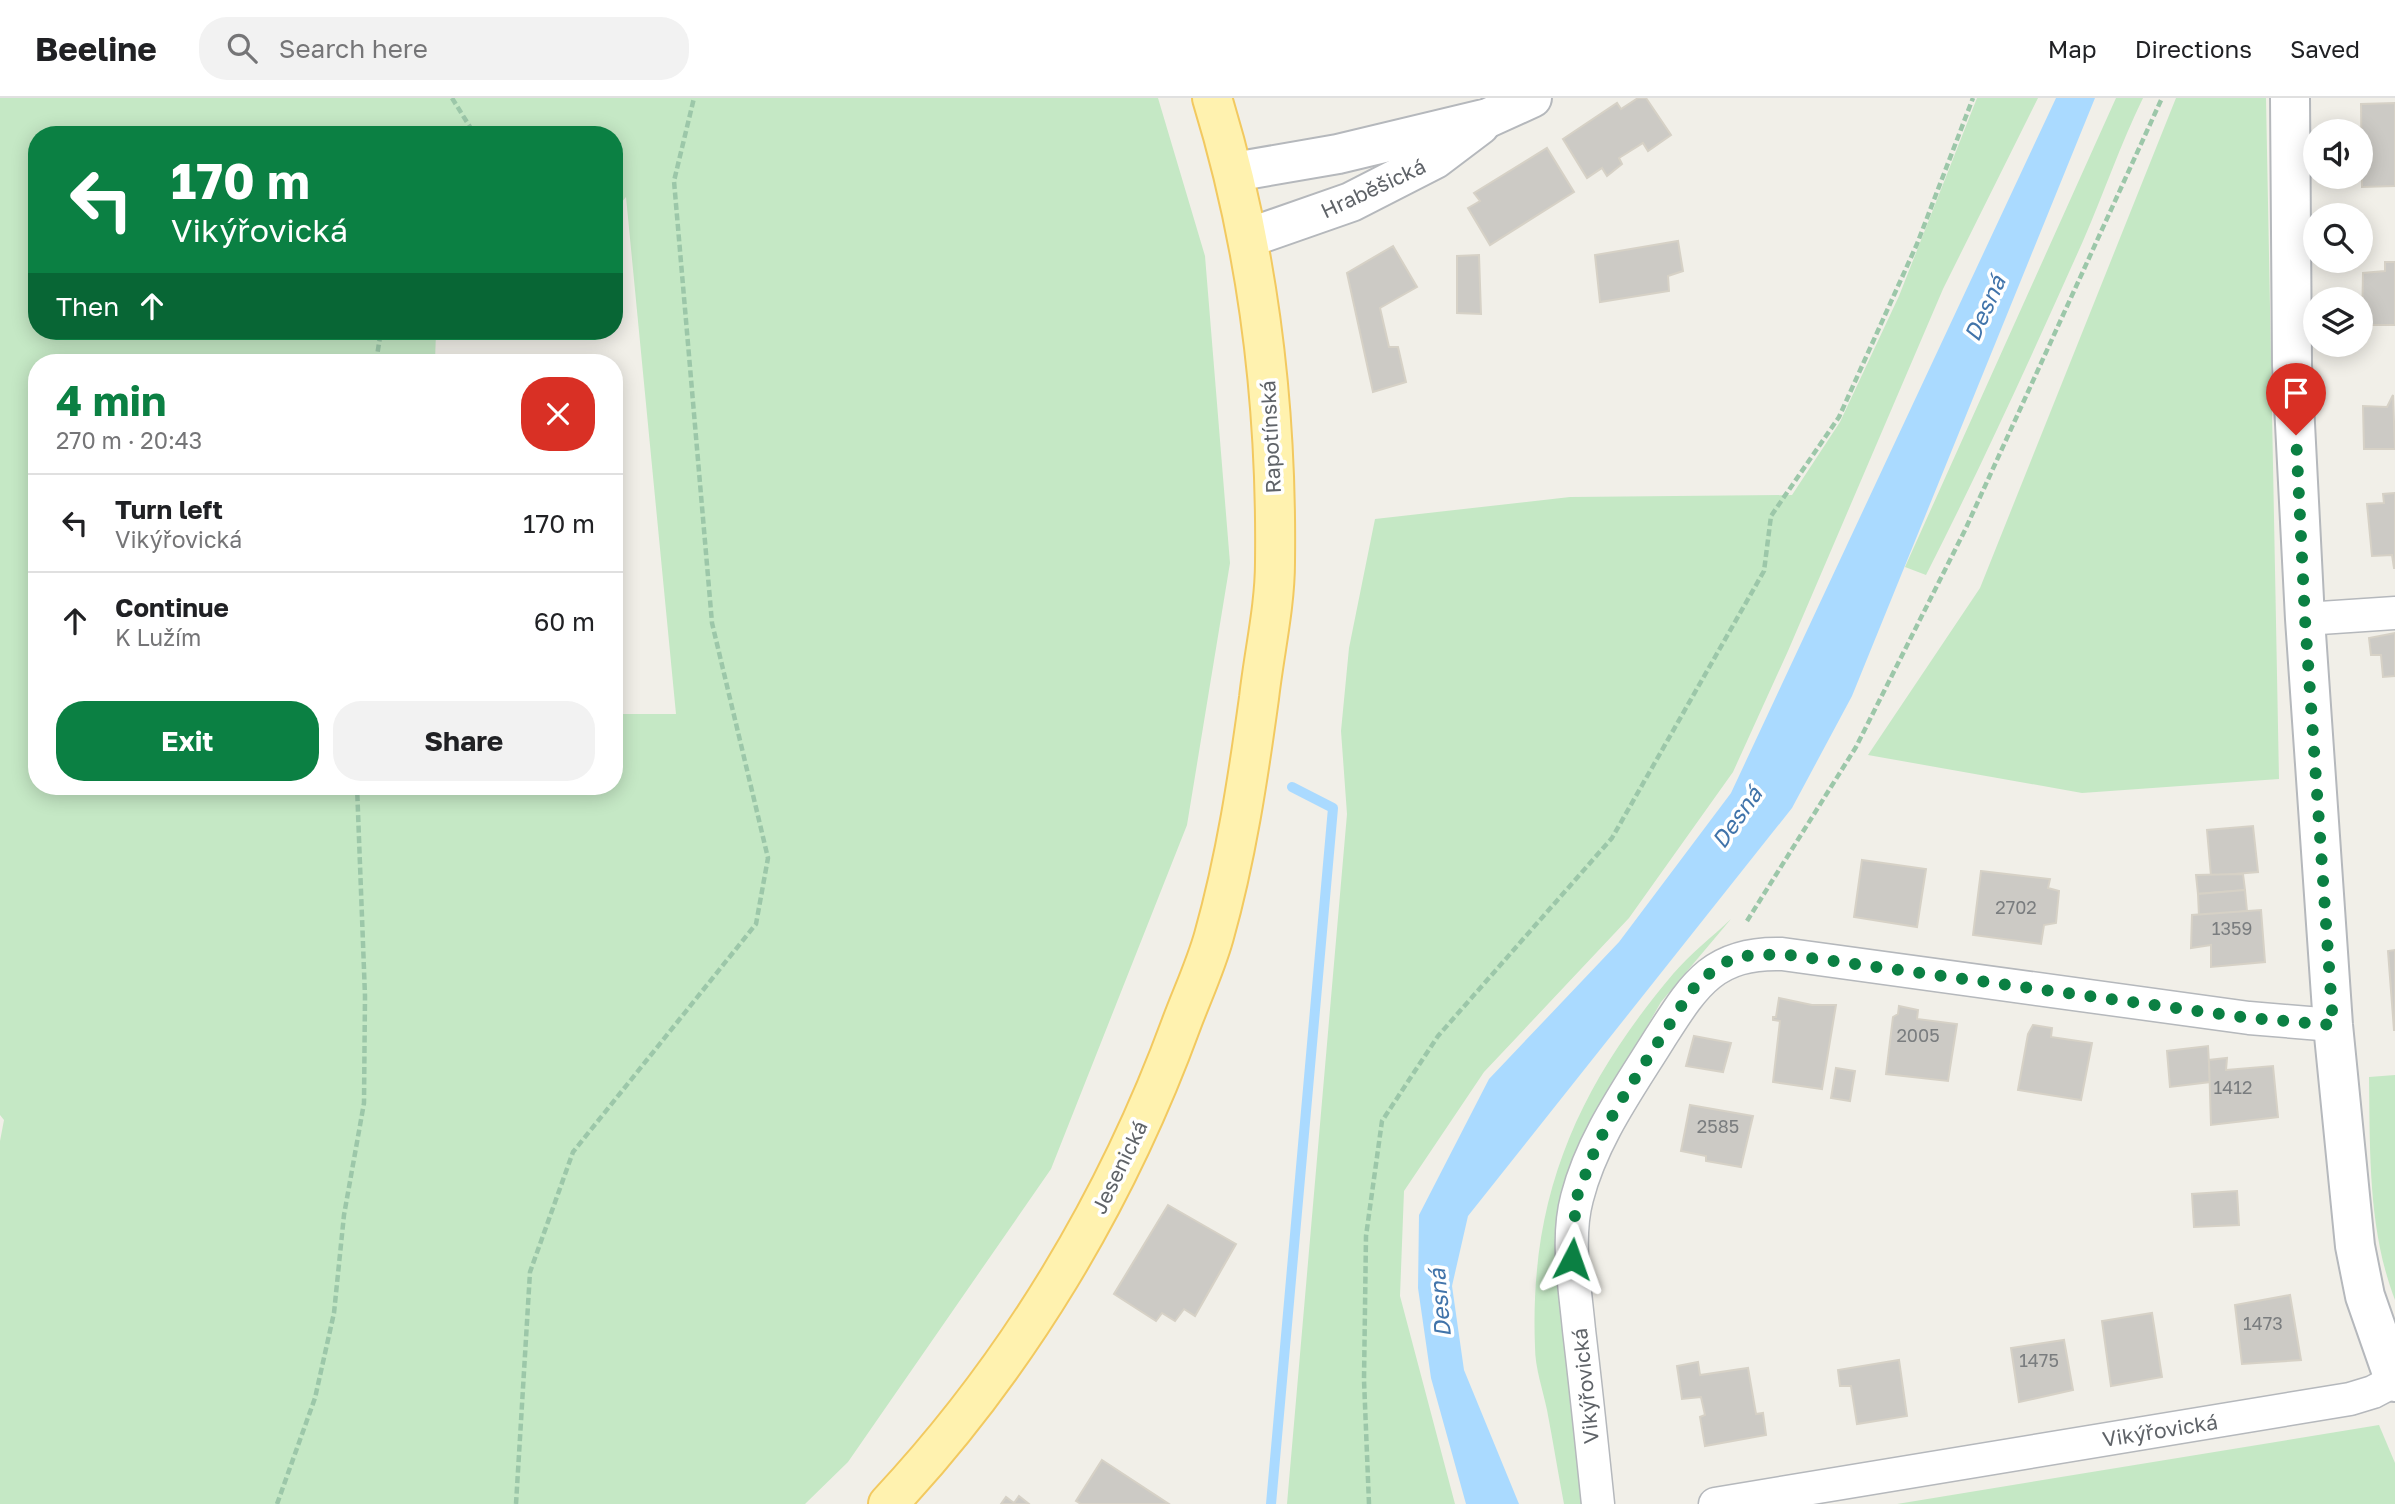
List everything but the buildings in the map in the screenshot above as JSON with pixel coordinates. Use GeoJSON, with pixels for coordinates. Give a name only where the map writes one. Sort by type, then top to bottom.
{"type":"FeatureCollection","features":[{"type":"Feature","properties":{"kind":"main road","name":"Rapotínská"},"geometry":{"type":"LineString","coordinates":[[1212,98],[1234,172],[1248,238],[1262,327],[1272,434],[1276,566],[1248,780]]}},
{"type":"Feature","properties":{"kind":"main road","name":"Jesenická"},"geometry":{"type":"LineString","coordinates":[[888,1504],[955,1428],[1002,1364],[1060,1279],[1107,1198],[1165,1068],[1213,939],[1248,780]]}},
{"type":"Feature","properties":{"kind":"street","name":"Hraběšická"},"geometry":{"type":"LineString","coordinates":[[1234,172],[1338,154],[1488,118],[1532,98]]}},
{"type":"Feature","properties":{"kind":"street","name":"Vikýřovická"},"geometry":{"type":"LineString","coordinates":[[1715,1504],[2350,1399],[2395,1381],[2373,1322],[2355,1246],[2333,1025],[2305,619],[2292,365],[2290,98]]}},
{"type":"Feature","properties":{"kind":"street","name":"Hraběšická"},"geometry":{"type":"LineString","coordinates":[[1248,238],[1351,202],[1435,159],[1488,118]]}},
{"type":"Feature","properties":{"kind":"street"},"geometry":{"type":"LineString","coordinates":[[2305,619],[2395,613]]}},
{"type":"Feature","properties":{"kind":"street","name":"Vikýřovická"},"geometry":{"type":"LineString","coordinates":[[1598,1504],[1572,1259],[1576,1199],[1596,1147],[1618,1105],[1687,997],[1700,980],[1715,969],[1743,956],[1782,954],[2249,1018],[2333,1025]]}},
{"type":"Feature","properties":{"kind":"path"},"geometry":{"type":"LineString","coordinates":[[452,98],[469,126]]}},
{"type":"Feature","properties":{"kind":"path"},"geometry":{"type":"LineString","coordinates":[[516,1504],[530,1272],[573,1152],[756,924],[768,858],[712,623],[674,181],[694,98]]}},
{"type":"Feature","properties":{"kind":"path"},"geometry":{"type":"LineString","coordinates":[[1369,1504],[1364,1380],[1366,1236],[1382,1121],[1438,1036],[1612,838],[1764,571],[1772,516],[1839,417],[1917,244],[1973,98]]}},
{"type":"Feature","properties":{"kind":"path"},"geometry":{"type":"LineString","coordinates":[[1743,956],[1742,939],[1754,907],[1856,747],[1965,530],[2162,98]]}},
{"type":"Feature","properties":{"kind":"path"},"geometry":{"type":"LineString","coordinates":[[276,1504],[315,1398],[334,1313],[344,1215],[364,1103],[365,996],[357,795]]}},
{"type":"Feature","properties":{"kind":"green space"},"geometry":{"type":"Polygon","coordinates":[[[0,98],[1158,98],[1205,256],[1230,563],[1187,825],[1051,1169],[848,1462],[805,1504],[0,1504],[0,1141],[4,1120],[0,1115],[0,98]]]}},
{"type":"Feature","properties":{"kind":"green space"},"geometry":{"type":"Polygon","coordinates":[[[1977,98],[2038,98],[1943,289],[1788,651],[1733,772],[1629,918],[1484,1072],[1404,1191],[1400,1296],[1455,1504],[1287,1504],[1347,814],[1341,731],[1349,648],[1375,519],[1570,497],[1792,495],[1840,422],[1899,296],[1977,98]]]}},
{"type":"Feature","properties":{"kind":"green space"},"geometry":{"type":"Polygon","coordinates":[[[2116,98],[2143,98],[2091,223],[1987,451],[1926,575],[1905,567],[2116,98]]]}},
{"type":"Feature","properties":{"kind":"green space"},"geometry":{"type":"Polygon","coordinates":[[[2176,98],[2266,98],[2279,779],[2082,793],[1868,755],[1980,588],[2176,98]]]}},
{"type":"Feature","properties":{"kind":"green space"},"geometry":{"type":"Polygon","coordinates":[[[1731,919],[1661,1002],[1614,1084],[1585,1148],[1587,1504],[1564,1504],[1535,1355],[1535,1293],[1541,1241],[1551,1193],[1566,1147],[1610,1059],[1673,974],[1731,919]]]}},
{"type":"Feature","properties":{"kind":"green space"},"geometry":{"type":"Polygon","coordinates":[[[2395,1075],[2395,1300],[2386,1273],[2375,1218],[2369,1077],[2395,1075]]]}},
{"type":"Feature","properties":{"kind":"green space"},"geometry":{"type":"Polygon","coordinates":[[[2379,1425],[2395,1463],[2395,1504],[1897,1504],[2379,1425]]]}},
{"type":"Feature","properties":{"kind":"water","name":"Desná"},"geometry":{"type":"Polygon","coordinates":[[[2056,98],[2095,98],[1852,696],[1792,808],[1468,1216],[1452,1286],[1464,1370],[1519,1504],[1466,1504],[1431,1378],[1418,1288],[1419,1215],[1489,1079],[1619,942],[1731,793],[2056,98]]]}},
{"type":"Feature","properties":{"kind":"waterway"},"geometry":{"type":"LineString","coordinates":[[1271,1504],[1333,808],[1292,787]]}},
{"type":"Feature","properties":{"kind":"route"},"geometry":{"type":"LineString","coordinates":[[1572,1259],[1576,1199],[1596,1147],[1618,1105],[1700,980],[1728,961],[1743,956],[1782,954],[2249,1018],[2333,1025],[2305,619],[2296,435]]}}]}
